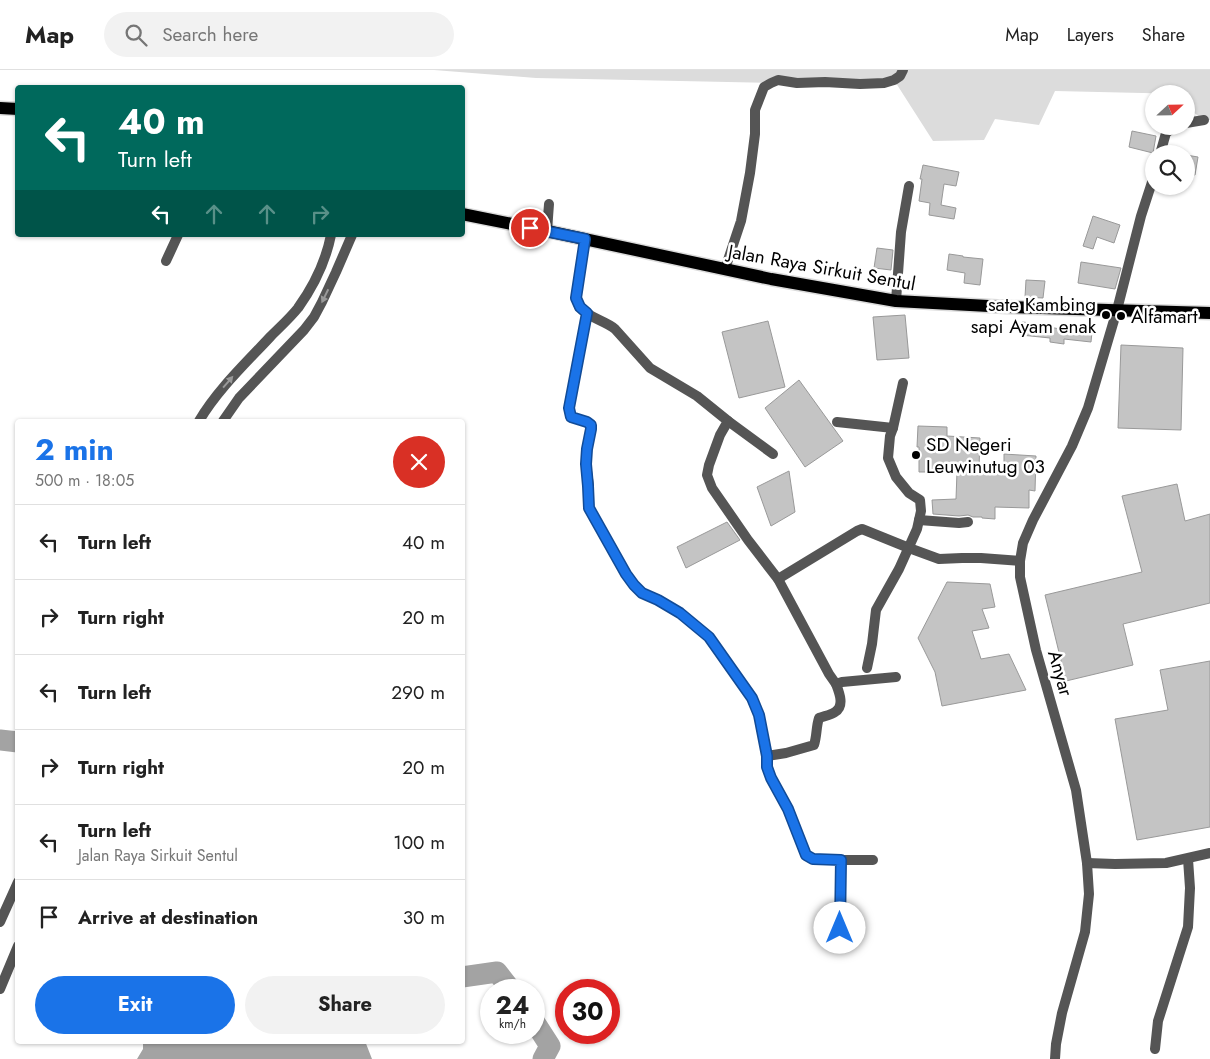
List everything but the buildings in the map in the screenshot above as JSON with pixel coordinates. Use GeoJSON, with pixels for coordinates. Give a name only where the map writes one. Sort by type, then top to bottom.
{"type":"FeatureCollection","features":[{"type":"Feature","properties":{"kind":"main road"},"geometry":{"type":"LineString","coordinates":[[0,108],[15,109]]}},
{"type":"Feature","properties":{"kind":"main road","name":"Jalan Raya Sirkuit Sentul"},"geometry":{"type":"LineString","coordinates":[[465,215],[724,269],[896,301],[1007,307],[1210,313]]}},
{"type":"Feature","properties":{"kind":"street"},"geometry":{"type":"LineString","coordinates":[[724,269],[741,221],[755,134],[755,110],[764,87],[778,80],[797,83],[884,83],[900,76],[903,70]]}},
{"type":"Feature","properties":{"kind":"street"},"geometry":{"type":"LineString","coordinates":[[1195,122],[1204,120]]}},
{"type":"Feature","properties":{"kind":"street"},"geometry":{"type":"LineString","coordinates":[[896,301],[902,232],[909,186]]}},
{"type":"Feature","properties":{"kind":"street","name":"Anyar"},"geometry":{"type":"LineString","coordinates":[[1056,1059],[1056,1044],[1062,1013],[1085,932],[1089,894],[1087,863],[1076,790],[1036,650],[1020,577],[1020,562],[1023,543],[1033,520],[1072,446],[1088,408],[1148,195]]}},
{"type":"Feature","properties":{"kind":"street"},"geometry":{"type":"LineString","coordinates":[[547,231],[549,204]]}},
{"type":"Feature","properties":{"kind":"street"},"geometry":{"type":"LineString","coordinates":[[166,261],[177,237]]}},
{"type":"Feature","properties":{"kind":"street"},"geometry":{"type":"LineString","coordinates":[[200,419],[218,393],[233,376],[297,310],[309,292],[331,237]]}},
{"type":"Feature","properties":{"kind":"street"},"geometry":{"type":"LineString","coordinates":[[224,419],[239,398],[314,318],[351,237]]}},
{"type":"Feature","properties":{"kind":"street"},"geometry":{"type":"LineString","coordinates":[[585,239],[576,298],[580,307],[616,330],[650,368],[697,396],[773,454]]}},
{"type":"Feature","properties":{"kind":"street"},"geometry":{"type":"LineString","coordinates":[[320,266],[336,272]]}},
{"type":"Feature","properties":{"kind":"street"},"geometry":{"type":"LineString","coordinates":[[587,313],[569,408],[571,417],[591,425],[586,464],[589,508],[634,585],[642,593],[680,613],[709,637],[756,705],[767,756],[767,767],[788,809],[806,855],[813,859],[873,860]]}},
{"type":"Feature","properties":{"kind":"street"},"geometry":{"type":"LineString","coordinates":[[867,668],[876,610],[909,548],[917,529],[921,505],[920,500],[909,493],[896,477],[888,458],[890,436],[903,382]]}},
{"type":"Feature","properties":{"kind":"street"},"geometry":{"type":"LineString","coordinates":[[728,421],[720,435],[709,464],[707,475],[712,488],[748,540],[778,578],[840,694],[839,709],[834,713],[819,718],[814,745],[767,756]]}},
{"type":"Feature","properties":{"kind":"street"},"geometry":{"type":"LineString","coordinates":[[837,422],[893,428]]}},
{"type":"Feature","properties":{"kind":"street"},"geometry":{"type":"LineString","coordinates":[[919,520],[968,522]]}},
{"type":"Feature","properties":{"kind":"street"},"geometry":{"type":"LineString","coordinates":[[778,578],[862,529],[939,559],[980,558],[1020,562]]}},
{"type":"Feature","properties":{"kind":"street"},"geometry":{"type":"LineString","coordinates":[[836,684],[896,677]]}},
{"type":"Feature","properties":{"kind":"street"},"geometry":{"type":"LineString","coordinates":[[1087,863],[1166,863],[1210,853]]}},
{"type":"Feature","properties":{"kind":"street"},"geometry":{"type":"LineString","coordinates":[[1155,1049],[1158,1021],[1188,927],[1190,888],[1188,859]]}},
{"type":"Feature","properties":{"kind":"street"},"geometry":{"type":"LineString","coordinates":[[840,928],[841,860]]}},
{"type":"Feature","properties":{"kind":"street"},"geometry":{"type":"LineString","coordinates":[[0,922],[15,889]]}},
{"type":"Feature","properties":{"kind":"street"},"geometry":{"type":"LineString","coordinates":[[0,990],[15,953]]}},
{"type":"Feature","properties":{"kind":"shaded area"},"geometry":{"type":"Polygon","coordinates":[[[434,70],[1210,70],[1210,120],[1204,120],[1195,114],[1195,85],[1145,85],[1145,93],[1055,91],[1039,125],[995,119],[984,140],[933,141],[894,80],[771,83],[536,78],[434,70]]]}},
{"type":"Feature","properties":{"kind":"shaded area"},"geometry":{"type":"Polygon","coordinates":[[[143,1044],[366,1044],[372,1059],[137,1059],[143,1049],[143,1044]]]}},
{"type":"Feature","properties":{"kind":"waterway"},"geometry":{"type":"LineString","coordinates":[[0,740],[15,742]]}},
{"type":"Feature","properties":{"kind":"waterway"},"geometry":{"type":"LineString","coordinates":[[465,977],[497,972],[502,979]]}},
{"type":"Feature","properties":{"kind":"waterway"},"geometry":{"type":"LineString","coordinates":[[543,1059],[550,1046],[545,1038]]}},
{"type":"Feature","properties":{"kind":"place","name":"sate Kambing sapi Ayam enak"},"geometry":{"type":"Point","coordinates":[1106,315]}},
{"type":"Feature","properties":{"kind":"place","name":"Alfamart"},"geometry":{"type":"Point","coordinates":[1121,316]}},
{"type":"Feature","properties":{"kind":"place","name":"SD Negeri Leuwinutug 03"},"geometry":{"type":"Point","coordinates":[916,455]}},
{"type":"Feature","properties":{"kind":"route"},"geometry":{"type":"LineString","coordinates":[[530,228],[585,239],[576,298],[580,307],[587,313],[569,408],[571,417],[591,425],[586,464],[589,508],[634,585],[642,593],[672,607],[709,637],[752,698],[759,715],[767,756],[767,767],[788,809],[806,855],[813,859],[841,860],[840,928]]}}]}
